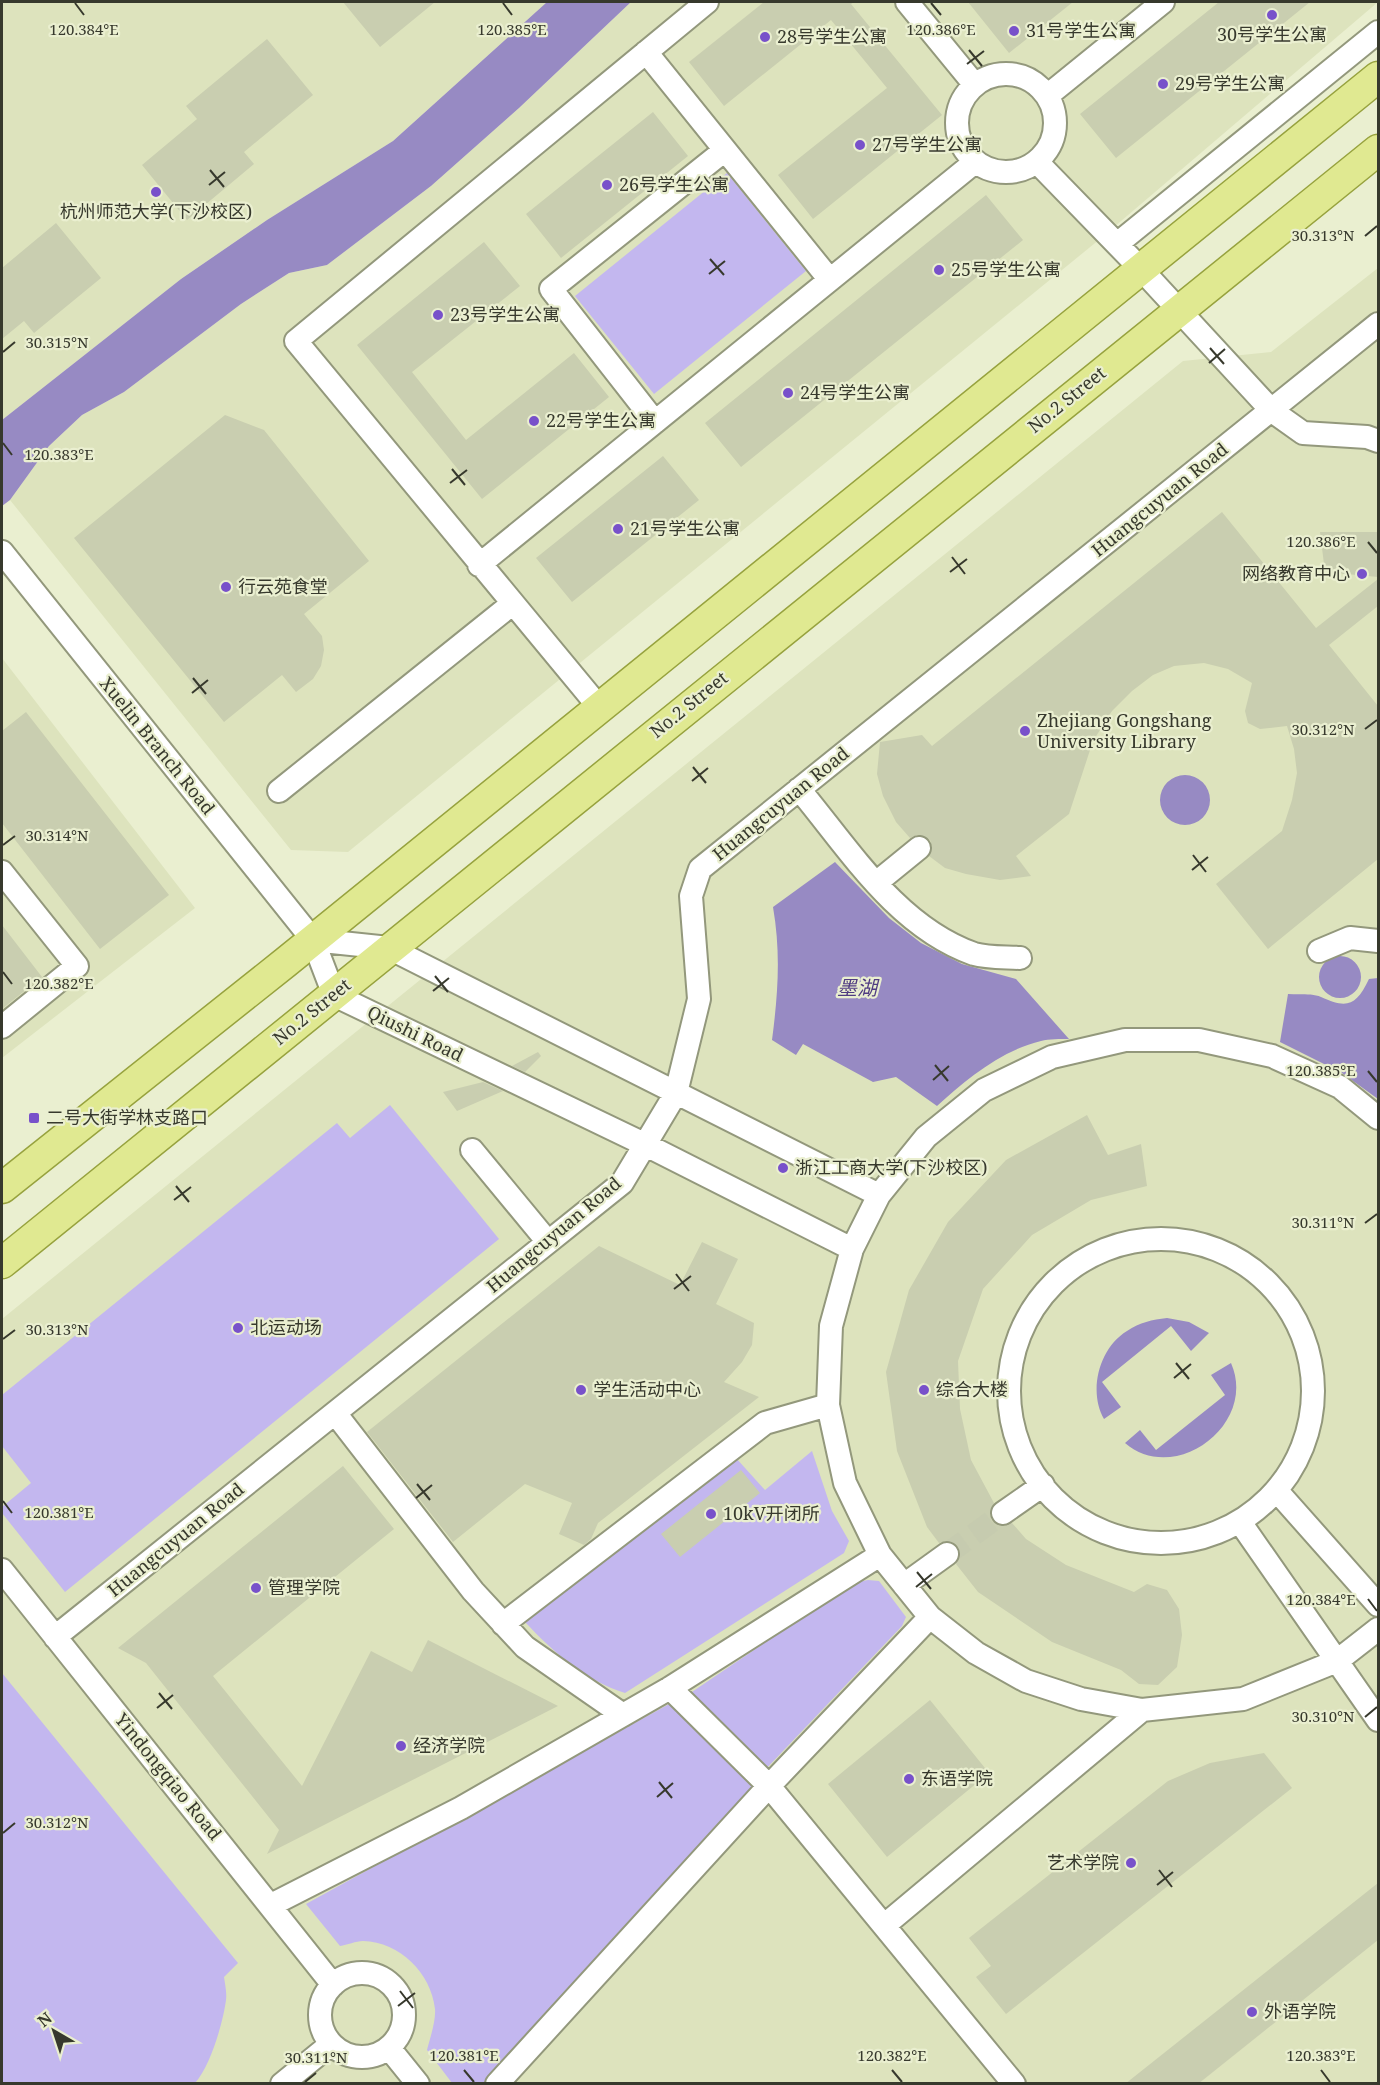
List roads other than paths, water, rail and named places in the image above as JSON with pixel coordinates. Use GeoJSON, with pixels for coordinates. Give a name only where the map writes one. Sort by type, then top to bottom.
{"type":"FeatureCollection","features":[{"type":"Feature","properties":{"kind":"main road"},"geometry":{"type":"LineString","coordinates":[[2,1188],[313,940],[1378,77]]}},
{"type":"Feature","properties":{"kind":"main road","name":"No.2 Street"},"geometry":{"type":"LineString","coordinates":[[2,1263],[334,995],[388,948],[1378,150]]}},
{"type":"Feature","properties":{"kind":"street"},"geometry":{"type":"LineString","coordinates":[[599,707],[479,565],[296,341],[707,2]]}},
{"type":"Feature","properties":{"kind":"street"},"geometry":{"type":"LineString","coordinates":[[907,2],[975,85]]}},
{"type":"Feature","properties":{"kind":"street"},"geometry":{"type":"LineString","coordinates":[[1047,96],[1163,2]]}},
{"type":"Feature","properties":{"kind":"street"},"geometry":{"type":"LineString","coordinates":[[1117,244],[1378,32]]}},
{"type":"Feature","properties":{"kind":"street"},"geometry":{"type":"LineString","coordinates":[[646,52],[830,280]]}},
{"type":"Feature","properties":{"kind":"street"},"geometry":{"type":"LineString","coordinates":[[997,74],[1013,74],[1029,79],[1042,88],[1047,96],[1055,118],[1054,134],[1048,150],[1037,162],[1022,170],[1006,172],[990,170],[975,162],[964,150],[958,135],[956,119],[960,103],[975,85],[997,74]]}},
{"type":"Feature","properties":{"kind":"street"},"geometry":{"type":"LineString","coordinates":[[655,422],[551,290],[725,150]]}},
{"type":"Feature","properties":{"kind":"street"},"geometry":{"type":"LineString","coordinates":[[479,565],[975,162]]}},
{"type":"Feature","properties":{"kind":"street"},"geometry":{"type":"LineString","coordinates":[[1037,162],[1141,269],[1272,411],[1303,433],[1367,437],[1378,441]]}},
{"type":"Feature","properties":{"kind":"street","name":"Huangcuyuan Road"},"geometry":{"type":"LineString","coordinates":[[55,1637],[621,1183],[676,1093],[699,999],[691,896],[700,869],[1378,324]]}},
{"type":"Feature","properties":{"kind":"street","name":"Xuelin Branch Road"},"geometry":{"type":"LineString","coordinates":[[2,552],[313,940]]}},
{"type":"Feature","properties":{"kind":"street"},"geometry":{"type":"LineString","coordinates":[[279,791],[512,604]]}},
{"type":"Feature","properties":{"kind":"street"},"geometry":{"type":"LineString","coordinates":[[799,789],[876,883],[911,918],[940,938],[976,954],[1020,958]]}},
{"type":"Feature","properties":{"kind":"street"},"geometry":{"type":"LineString","coordinates":[[876,883],[919,848]]}},
{"type":"Feature","properties":{"kind":"street"},"geometry":{"type":"LineString","coordinates":[[2,872],[77,966],[2,1027]]}},
{"type":"Feature","properties":{"kind":"street"},"geometry":{"type":"LineString","coordinates":[[1319,951],[1350,938],[1378,941]]}},
{"type":"Feature","properties":{"kind":"street"},"geometry":{"type":"LineString","coordinates":[[334,995],[313,940],[388,948],[879,1195]]}},
{"type":"Feature","properties":{"kind":"street","name":"Qiushi Road"},"geometry":{"type":"LineString","coordinates":[[334,995],[646,1145],[852,1249]]}},
{"type":"Feature","properties":{"kind":"street"},"geometry":{"type":"LineString","coordinates":[[1378,1118],[1340,1087],[1272,1056],[1199,1040],[1125,1040],[1052,1057],[984,1090],[926,1137],[879,1195],[852,1249],[831,1326],[828,1405],[845,1483],[879,1555],[930,1617],[976,1653],[1026,1680],[1081,1699],[1142,1710],[1243,1699],[1337,1661],[1378,1629]]}},
{"type":"Feature","properties":{"kind":"street"},"geometry":{"type":"LineString","coordinates":[[472,1150],[548,1242]]}},
{"type":"Feature","properties":{"kind":"street"},"geometry":{"type":"LineString","coordinates":[[1175,1238],[1221,1250],[1262,1275],[1293,1311],[1311,1356],[1314,1404],[1302,1450],[1277,1491],[1240,1522],[1195,1539],[1148,1543],[1101,1532],[1060,1506],[1043,1485],[1030,1470],[1012,1425],[1009,1377],[1020,1331],[1046,1291],[1082,1260],[1127,1242],[1175,1238]]}},
{"type":"Feature","properties":{"kind":"street"},"geometry":{"type":"LineString","coordinates":[[503,1624],[765,1423],[828,1405]]}},
{"type":"Feature","properties":{"kind":"street"},"geometry":{"type":"LineString","coordinates":[[335,1413],[473,1591],[503,1624],[525,1647],[623,1715]]}},
{"type":"Feature","properties":{"kind":"street"},"geometry":{"type":"LineString","coordinates":[[1003,1513],[1043,1485]]}},
{"type":"Feature","properties":{"kind":"street"},"geometry":{"type":"LineString","coordinates":[[1277,1491],[1378,1605]]}},
{"type":"Feature","properties":{"kind":"street"},"geometry":{"type":"LineString","coordinates":[[1240,1522],[1378,1720]]}},
{"type":"Feature","properties":{"kind":"street"},"geometry":{"type":"LineString","coordinates":[[904,1585],[947,1554]]}},
{"type":"Feature","properties":{"kind":"street"},"geometry":{"type":"LineString","coordinates":[[271,1905],[461,1808],[670,1688],[879,1555]]}},
{"type":"Feature","properties":{"kind":"street","name":"Yindongqiao Road"},"geometry":{"type":"LineString","coordinates":[[2,1570],[333,1985]]}},
{"type":"Feature","properties":{"kind":"street"},"geometry":{"type":"LineString","coordinates":[[497,2084],[769,1786],[930,1617]]}},
{"type":"Feature","properties":{"kind":"street"},"geometry":{"type":"LineString","coordinates":[[670,1688],[769,1786],[886,1924],[1014,2084]]}},
{"type":"Feature","properties":{"kind":"street"},"geometry":{"type":"LineString","coordinates":[[886,1924],[1142,1710]]}},
{"type":"Feature","properties":{"kind":"street"},"geometry":{"type":"LineString","coordinates":[[361,1973],[375,1975],[389,1982],[399,1993],[404,2007],[404,2022],[399,2037],[389,2048],[375,2056],[359,2058],[343,2054],[331,2044],[322,2030],[320,2014],[324,1998],[333,1985],[346,1976],[361,1973]]}},
{"type":"Feature","properties":{"kind":"street"},"geometry":{"type":"LineString","coordinates":[[282,2084],[331,2044]]}},
{"type":"Feature","properties":{"kind":"street"},"geometry":{"type":"LineString","coordinates":[[389,2048],[418,2084]]}},
{"type":"Feature","properties":{"kind":"water"},"geometry":{"type":"Polygon","coordinates":[[[547,2],[631,2],[519,108],[431,186],[327,265],[289,273],[241,304],[124,392],[82,415],[49,446],[10,500],[2,506],[2,420],[181,279],[267,220],[393,141],[547,2]]]}},
{"type":"Feature","properties":{"kind":"water"},"geometry":{"type":"Polygon","coordinates":[[[1180,775],[1190,775],[1203,782],[1210,795],[1210,805],[1203,818],[1190,825],[1180,825],[1171,821],[1164,814],[1160,805],[1160,795],[1164,786],[1171,779],[1180,775]]]}},
{"type":"Feature","properties":{"kind":"water","name":"墨湖"},"geometry":{"type":"Polygon","coordinates":[[[835,862],[889,918],[921,943],[962,964],[1016,979],[1069,1039],[1041,1041],[1012,1051],[972,1076],[937,1106],[896,1077],[873,1082],[803,1044],[796,1055],[772,1040],[778,974],[773,907],[835,862]]]}},
{"type":"Feature","properties":{"kind":"water"},"geometry":{"type":"Polygon","coordinates":[[[1340,956],[1355,962],[1361,977],[1355,992],[1340,998],[1325,992],[1319,977],[1325,962],[1340,956]]]}},
{"type":"Feature","properties":{"kind":"water"},"geometry":{"type":"Polygon","coordinates":[[[1378,978],[1378,1099],[1342,1073],[1280,1042],[1288,994],[1313,995],[1338,1003],[1350,1003],[1360,995],[1369,979],[1378,978]]]}},
{"type":"Feature","properties":{"kind":"water"},"geometry":{"type":"Polygon","coordinates":[[[1167,1318],[1189,1322],[1209,1333],[1191,1351],[1171,1326],[1102,1382],[1121,1407],[1104,1419],[1099,1408],[1097,1383],[1103,1359],[1109,1348],[1132,1328],[1146,1322],[1167,1318]]]}},
{"type":"Feature","properties":{"kind":"water"},"geometry":{"type":"Polygon","coordinates":[[[1231,1363],[1236,1386],[1233,1407],[1223,1426],[1207,1442],[1188,1453],[1166,1457],[1145,1454],[1125,1443],[1140,1430],[1156,1450],[1225,1395],[1211,1375],[1231,1363]]]}},
{"type":"Feature","properties":{"kind":"tunnel"},"geometry":{"type":"LineString","coordinates":[[947,1554],[1003,1513]]}},
{"type":"Feature","properties":{"kind":"place","name":"30号学生公寓"},"geometry":{"type":"Point","coordinates":[1272,15]}},
{"type":"Feature","properties":{"kind":"place","name":"31号学生公寓"},"geometry":{"type":"Point","coordinates":[1014,31]}},
{"type":"Feature","properties":{"kind":"place","name":"28号学生公寓"},"geometry":{"type":"Point","coordinates":[765,37]}},
{"type":"Feature","properties":{"kind":"place","name":"29号学生公寓"},"geometry":{"type":"Point","coordinates":[1163,84]}},
{"type":"Feature","properties":{"kind":"place","name":"27号学生公寓"},"geometry":{"type":"Point","coordinates":[860,145]}},
{"type":"Feature","properties":{"kind":"place","name":"26号学生公寓"},"geometry":{"type":"Point","coordinates":[607,185]}},
{"type":"Feature","properties":{"kind":"place","name":"杭州师范大学(下沙校区)"},"geometry":{"type":"Point","coordinates":[156,192]}},
{"type":"Feature","properties":{"kind":"place","name":"25号学生公寓"},"geometry":{"type":"Point","coordinates":[939,270]}},
{"type":"Feature","properties":{"kind":"place","name":"23号学生公寓"},"geometry":{"type":"Point","coordinates":[438,315]}},
{"type":"Feature","properties":{"kind":"place","name":"24号学生公寓"},"geometry":{"type":"Point","coordinates":[788,393]}},
{"type":"Feature","properties":{"kind":"place","name":"22号学生公寓"},"geometry":{"type":"Point","coordinates":[534,421]}},
{"type":"Feature","properties":{"kind":"place","name":"21号学生公寓"},"geometry":{"type":"Point","coordinates":[618,529]}},
{"type":"Feature","properties":{"kind":"place","name":"网络教育中心"},"geometry":{"type":"Point","coordinates":[1362,574]}},
{"type":"Feature","properties":{"kind":"place","name":"行云苑食堂"},"geometry":{"type":"Point","coordinates":[226,587]}},
{"type":"Feature","properties":{"kind":"place","name":"Zhejiang Gongshang University Library"},"geometry":{"type":"Point","coordinates":[1025,731]}},
{"type":"Feature","properties":{"kind":"place","name":"二号大街学林支路口"},"geometry":{"type":"Point","coordinates":[34,1118]}},
{"type":"Feature","properties":{"kind":"place","name":"浙江工商大学(下沙校区)"},"geometry":{"type":"Point","coordinates":[783,1168]}},
{"type":"Feature","properties":{"kind":"place","name":"北运动场"},"geometry":{"type":"Point","coordinates":[238,1328]}},
{"type":"Feature","properties":{"kind":"place","name":"学生活动中心"},"geometry":{"type":"Point","coordinates":[581,1390]}},
{"type":"Feature","properties":{"kind":"place","name":"综合大楼"},"geometry":{"type":"Point","coordinates":[924,1390]}},
{"type":"Feature","properties":{"kind":"place","name":"10kV开闭所"},"geometry":{"type":"Point","coordinates":[711,1514]}},
{"type":"Feature","properties":{"kind":"place","name":"管理学院"},"geometry":{"type":"Point","coordinates":[256,1588]}},
{"type":"Feature","properties":{"kind":"place","name":"经济学院"},"geometry":{"type":"Point","coordinates":[401,1746]}},
{"type":"Feature","properties":{"kind":"place","name":"东语学院"},"geometry":{"type":"Point","coordinates":[909,1779]}},
{"type":"Feature","properties":{"kind":"place","name":"艺术学院"},"geometry":{"type":"Point","coordinates":[1131,1863]}},
{"type":"Feature","properties":{"kind":"place","name":"外语学院"},"geometry":{"type":"Point","coordinates":[1252,2012]}}]}
